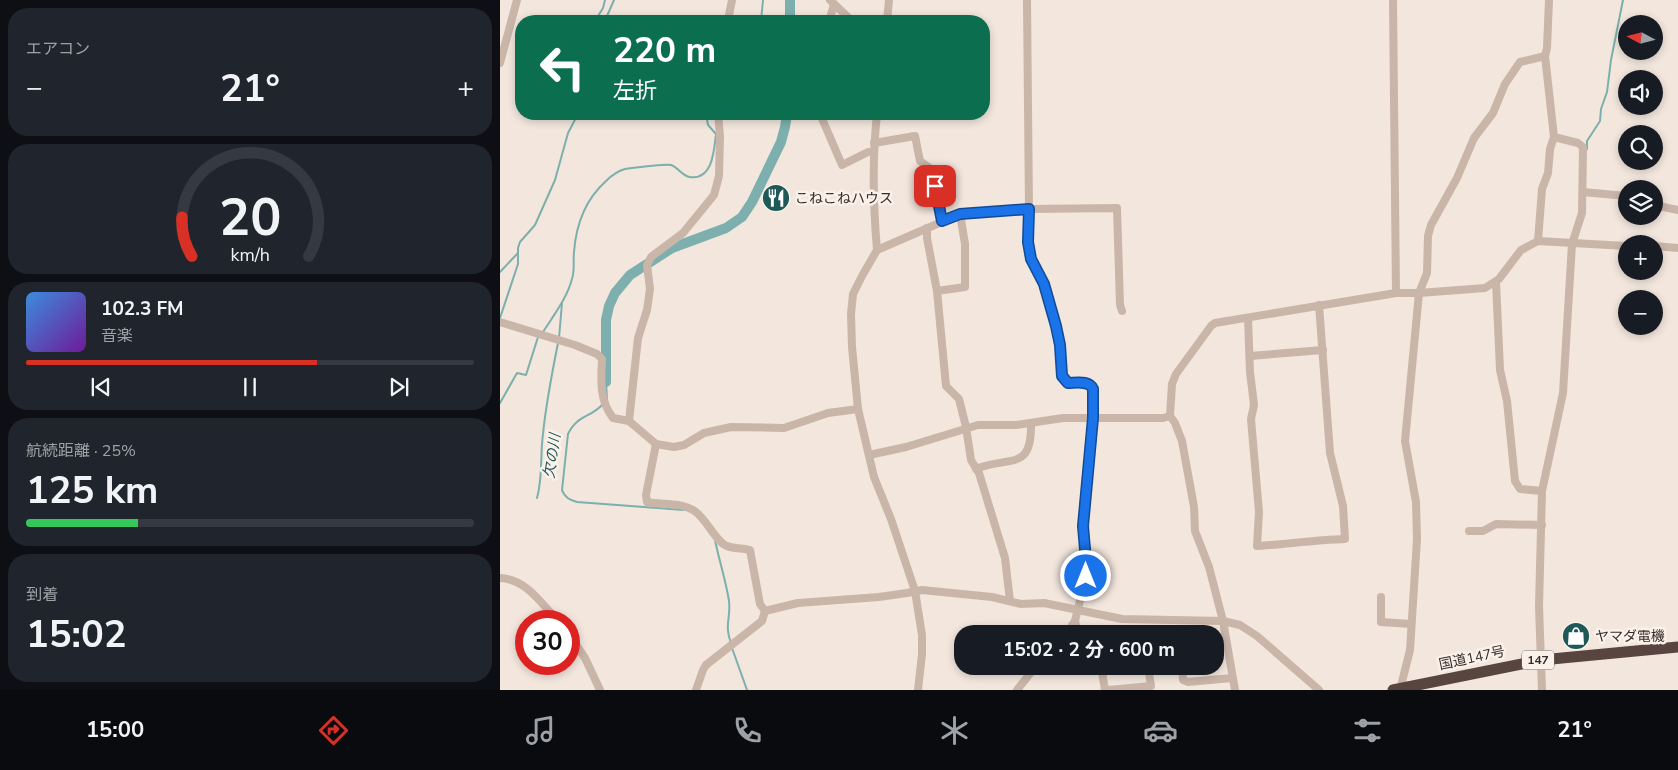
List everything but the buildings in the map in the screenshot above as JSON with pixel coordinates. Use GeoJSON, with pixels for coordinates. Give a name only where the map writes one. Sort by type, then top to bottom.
{"type":"FeatureCollection","features":[{"type":"Feature","properties":{"kind":"highway","name":"国道147号"},"geometry":{"type":"LineString","coordinates":[[1398,690],[1541,660],[1678,647]]}},
{"type":"Feature","properties":{"kind":"street"},"geometry":{"type":"LineString","coordinates":[[500,62],[517,0]]}},
{"type":"Feature","properties":{"kind":"street"},"geometry":{"type":"LineString","coordinates":[[729,15],[732,0]]}},
{"type":"Feature","properties":{"kind":"street"},"geometry":{"type":"LineString","coordinates":[[888,15],[889,0]]}},
{"type":"Feature","properties":{"kind":"street"},"geometry":{"type":"LineString","coordinates":[[1027,0],[1028,242],[1031,259],[1044,284],[1056,326],[1060,345],[1062,376],[1068,383],[1088,383],[1093,389],[1093,418],[1083,526],[1086,576],[1072,625]]}},
{"type":"Feature","properties":{"kind":"street"},"geometry":{"type":"LineString","coordinates":[[1392,294],[1393,0]]}},
{"type":"Feature","properties":{"kind":"street"},"geometry":{"type":"LineString","coordinates":[[1538,242],[1542,189],[1548,173],[1550,149],[1554,137],[1545,56],[1550,0]]}},
{"type":"Feature","properties":{"kind":"street"},"geometry":{"type":"LineString","coordinates":[[832,3],[845,15]]}},
{"type":"Feature","properties":{"kind":"street"},"geometry":{"type":"LineString","coordinates":[[1398,690],[1410,650],[1417,540],[1416,502],[1405,441],[1419,293],[1427,273],[1430,225],[1457,178],[1474,138],[1493,113],[1505,84],[1520,62],[1545,56]]}},
{"type":"Feature","properties":{"kind":"street"},"geometry":{"type":"LineString","coordinates":[[628,421],[638,338],[647,310],[650,289],[647,265],[651,257],[683,233],[714,195],[719,176],[719,120]]}},
{"type":"Feature","properties":{"kind":"street"},"geometry":{"type":"LineString","coordinates":[[823,120],[842,165],[868,152],[873,152]]}},
{"type":"Feature","properties":{"kind":"street"},"geometry":{"type":"LineString","coordinates":[[876,120],[873,152],[873,203],[877,250],[853,294],[850,314],[851,330],[858,409],[874,477],[891,519],[915,591],[922,635],[918,690]]}},
{"type":"Feature","properties":{"kind":"street"},"geometry":{"type":"LineString","coordinates":[[874,143],[915,136],[920,161],[931,169],[942,221]]}},
{"type":"Feature","properties":{"kind":"street"},"geometry":{"type":"LineString","coordinates":[[1542,690],[1538,606],[1542,491],[1563,392],[1572,244],[1582,213],[1583,147],[1578,143],[1554,137]]}},
{"type":"Feature","properties":{"kind":"street"},"geometry":{"type":"LineString","coordinates":[[1582,192],[1618,195]]}},
{"type":"Feature","properties":{"kind":"street"},"geometry":{"type":"LineString","coordinates":[[877,250],[960,214],[1029,209],[1117,208],[1120,305],[1122,311]]}},
{"type":"Feature","properties":{"kind":"street"},"geometry":{"type":"LineString","coordinates":[[1663,208],[1678,210]]}},
{"type":"Feature","properties":{"kind":"street"},"geometry":{"type":"LineString","coordinates":[[937,291],[965,287],[965,244],[960,214]]}},
{"type":"Feature","properties":{"kind":"street"},"geometry":{"type":"LineString","coordinates":[[927,228],[937,291],[946,386],[959,400],[966,427],[971,460],[979,473],[1005,558],[1010,601]]}},
{"type":"Feature","properties":{"kind":"street"},"geometry":{"type":"LineString","coordinates":[[1235,690],[1209,566],[1196,532],[1194,507],[1179,432],[1170,416],[1172,384],[1176,374],[1207,331],[1215,323],[1392,294],[1485,288],[1496,282],[1504,274],[1522,250],[1538,242],[1618,246]]}},
{"type":"Feature","properties":{"kind":"street"},"geometry":{"type":"LineString","coordinates":[[1663,247],[1678,248]]}},
{"type":"Feature","properties":{"kind":"street"},"geometry":{"type":"LineString","coordinates":[[1496,282],[1500,370],[1507,401],[1515,481],[1520,489],[1542,491]]}},
{"type":"Feature","properties":{"kind":"street"},"geometry":{"type":"LineString","coordinates":[[1248,318],[1250,372],[1254,405],[1252,419],[1259,512],[1257,546],[1311,540],[1345,539],[1343,506],[1330,453],[1319,306]]}},
{"type":"Feature","properties":{"kind":"street"},"geometry":{"type":"LineString","coordinates":[[500,322],[597,354],[602,359],[604,403],[612,418],[628,421],[656,444],[674,447],[684,445],[704,433],[731,427],[784,428],[828,413],[858,409]]}},
{"type":"Feature","properties":{"kind":"street"},"geometry":{"type":"LineString","coordinates":[[1250,356],[1323,350]]}},
{"type":"Feature","properties":{"kind":"street"},"geometry":{"type":"LineString","coordinates":[[869,455],[906,447],[978,424],[1016,425],[1063,418],[1162,418],[1170,416]]}},
{"type":"Feature","properties":{"kind":"street"},"geometry":{"type":"LineString","coordinates":[[976,469],[984,465],[1019,459],[1025,456],[1032,437],[1031,424]]}},
{"type":"Feature","properties":{"kind":"street"},"geometry":{"type":"LineString","coordinates":[[656,444],[646,495],[647,502],[687,506],[702,517],[726,546],[750,550],[760,604],[765,611]]}},
{"type":"Feature","properties":{"kind":"street"},"geometry":{"type":"LineString","coordinates":[[1469,531],[1483,531],[1496,524],[1542,525]]}},
{"type":"Feature","properties":{"kind":"street"},"geometry":{"type":"LineString","coordinates":[[500,578],[510,578],[519,582],[547,610]]}},
{"type":"Feature","properties":{"kind":"street"},"geometry":{"type":"LineString","coordinates":[[765,611],[798,603],[879,597],[915,591],[942,591],[1021,604],[1044,603],[1122,619],[1222,621],[1240,625],[1257,636],[1320,690]]}},
{"type":"Feature","properties":{"kind":"street"},"geometry":{"type":"LineString","coordinates":[[1381,597],[1381,622],[1411,624]]}},
{"type":"Feature","properties":{"kind":"street"},"geometry":{"type":"LineString","coordinates":[[696,690],[702,670],[706,665],[762,621],[765,611]]}},
{"type":"Feature","properties":{"kind":"street"},"geometry":{"type":"LineString","coordinates":[[580,650],[600,690]]}},
{"type":"Feature","properties":{"kind":"street"},"geometry":{"type":"LineString","coordinates":[[1017,690],[1029,675]]}},
{"type":"Feature","properties":{"kind":"street"},"geometry":{"type":"LineString","coordinates":[[1103,675],[1106,690],[1151,686],[1149,675]]}},
{"type":"Feature","properties":{"kind":"street"},"geometry":{"type":"LineString","coordinates":[[1183,675],[1183,680],[1188,682],[1232,678]]}},
{"type":"Feature","properties":{"kind":"waterway"},"geometry":{"type":"LineString","coordinates":[[599,15],[605,0]]}},
{"type":"Feature","properties":{"kind":"waterway"},"geometry":{"type":"LineString","coordinates":[[607,15],[614,0]]}},
{"type":"Feature","properties":{"kind":"waterway"},"geometry":{"type":"LineString","coordinates":[[762,15],[763,0]]}},
{"type":"Feature","properties":{"kind":"waterway","name":"欠の川"},"geometry":{"type":"LineString","coordinates":[[790,0],[790,15]]}},
{"type":"Feature","properties":{"kind":"waterway"},"geometry":{"type":"LineString","coordinates":[[1587,149],[1587,141],[1600,121],[1623,0]]}},
{"type":"Feature","properties":{"kind":"waterway"},"geometry":{"type":"LineString","coordinates":[[500,318],[518,264],[520,242],[535,225],[555,180],[568,133],[575,120]]}},
{"type":"Feature","properties":{"kind":"waterway"},"geometry":{"type":"LineString","coordinates":[[543,332],[570,286],[577,232],[583,213],[599,188],[610,177],[625,169],[671,165],[690,177],[698,177],[703,174],[711,163],[716,134],[708,125],[707,120]]}},
{"type":"Feature","properties":{"kind":"waterway","name":"欠の川"},"geometry":{"type":"LineString","coordinates":[[606,382],[606,320],[609,306],[615,293],[630,275],[672,248],[726,228],[742,217],[752,202],[781,142],[786,120]]}},
{"type":"Feature","properties":{"kind":"waterway"},"geometry":{"type":"LineString","coordinates":[[500,272],[517,254]]}},
{"type":"Feature","properties":{"kind":"waterway"},"geometry":{"type":"LineString","coordinates":[[559,338],[562,303]]}},
{"type":"Feature","properties":{"kind":"waterway"},"geometry":{"type":"LineString","coordinates":[[500,403],[517,373],[526,375],[538,337]]}},
{"type":"Feature","properties":{"kind":"waterway"},"geometry":{"type":"LineString","coordinates":[[537,498],[546,411],[558,343]]}},
{"type":"Feature","properties":{"kind":"waterway","name":"欠の川"},"geometry":{"type":"LineString","coordinates":[[606,382],[607,400]]}},
{"type":"Feature","properties":{"kind":"waterway","name":"欠の川"},"geometry":{"type":"LineString","coordinates":[[602,405],[575,423],[568,434],[562,490],[565,495],[577,502],[684,510]]}},
{"type":"Feature","properties":{"kind":"waterway","name":"欠の川"},"geometry":{"type":"LineString","coordinates":[[715,540],[729,601],[728,631],[731,643]]}},
{"type":"Feature","properties":{"kind":"waterway","name":"欠の川"},"geometry":{"type":"LineString","coordinates":[[732,648],[747,690]]}},
{"type":"Feature","properties":{"kind":"place","name":"こねこねハウス"},"geometry":{"type":"Point","coordinates":[776,198]}},
{"type":"Feature","properties":{"kind":"place","name":"ヤマダ電機"},"geometry":{"type":"Point","coordinates":[1576,636]}},
{"type":"Feature","properties":{"kind":"route"},"geometry":{"type":"LineString","coordinates":[[935,186],[942,221],[960,214],[1029,209],[1028,242],[1031,259],[1044,284],[1056,326],[1060,345],[1060,369],[1062,376],[1064,381],[1068,383],[1088,383],[1093,389],[1093,418],[1083,526],[1086,576]]}}]}
